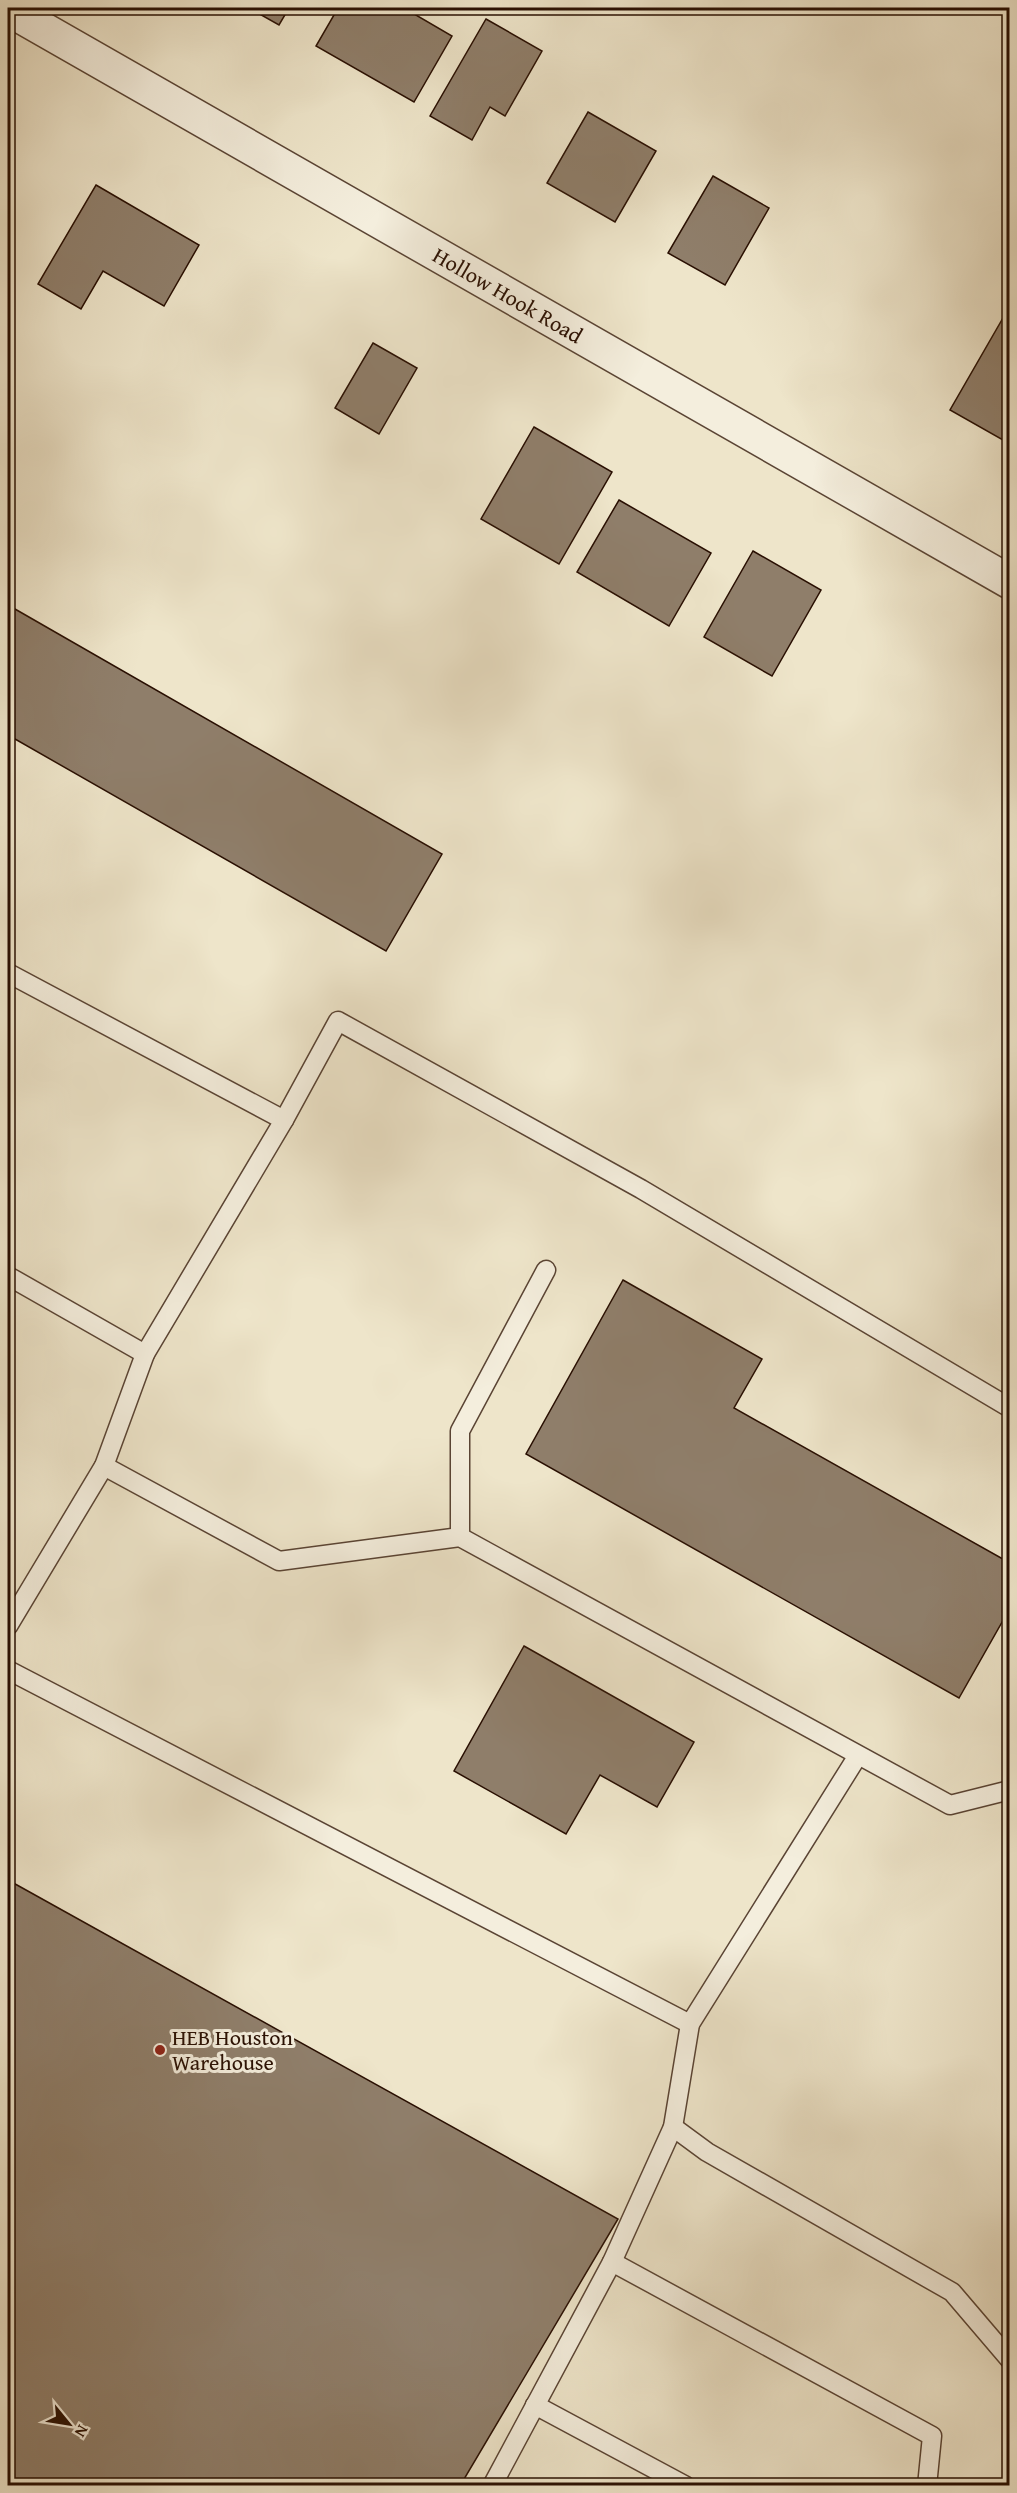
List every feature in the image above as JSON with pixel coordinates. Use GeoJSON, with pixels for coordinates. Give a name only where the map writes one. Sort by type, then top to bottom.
{"type":"FeatureCollection","features":[{"type":"Feature","properties":{"kind":"street","name":"Hollow Hook Road"},"geometry":{"type":"LineString","coordinates":[[8,9],[1010,582]]}},
{"type":"Feature","properties":{"kind":"lane"},"geometry":{"type":"LineString","coordinates":[[8,973],[284,1120]]}},
{"type":"Feature","properties":{"kind":"lane"},"geometry":{"type":"LineString","coordinates":[[8,1626],[104,1466],[145,1354],[284,1120],[338,1021],[641,1189],[1010,1408]]}},
{"type":"Feature","properties":{"kind":"lane"},"geometry":{"type":"LineString","coordinates":[[460,1537],[460,1431],[546,1270]]}},
{"type":"Feature","properties":{"kind":"lane"},"geometry":{"type":"LineString","coordinates":[[8,1276],[145,1354]]}},
{"type":"Feature","properties":{"kind":"lane"},"geometry":{"type":"LineString","coordinates":[[104,1466],[279,1561],[460,1537],[857,1757],[950,1805],[1010,1790]]}},
{"type":"Feature","properties":{"kind":"lane"},"geometry":{"type":"LineString","coordinates":[[8,1670],[690,2024]]}},
{"type":"Feature","properties":{"kind":"lane"},"geometry":{"type":"LineString","coordinates":[[492,2486],[612,2262],[673,2127],[690,2024],[857,1757]]}},
{"type":"Feature","properties":{"kind":"lane"},"geometry":{"type":"LineString","coordinates":[[673,2127],[707,2152],[952,2292],[1010,2360]]}},
{"type":"Feature","properties":{"kind":"lane"},"geometry":{"type":"LineString","coordinates":[[612,2262],[932,2436],[927,2486]]}},
{"type":"Feature","properties":{"kind":"lane"},"geometry":{"type":"LineString","coordinates":[[535,2405],[686,2486]]}},
{"type":"Feature","properties":{"kind":"building"},"geometry":{"type":"Polygon","coordinates":[[[249,8],[289,8],[279,25],[249,8]]]}},
{"type":"Feature","properties":{"kind":"building"},"geometry":{"type":"Polygon","coordinates":[[[338,8],[404,8],[452,36],[414,102],[316,46],[338,8]]]}},
{"type":"Feature","properties":{"kind":"building"},"geometry":{"type":"Polygon","coordinates":[[[486,19],[542,51],[505,116],[490,107],[472,140],[430,116],[486,19]]]}},
{"type":"Feature","properties":{"kind":"building"},"geometry":{"type":"Polygon","coordinates":[[[588,112],[656,151],[615,222],[547,183],[588,112]]]}},
{"type":"Feature","properties":{"kind":"building"},"geometry":{"type":"Polygon","coordinates":[[[713,176],[769,208],[725,285],[668,253],[713,176]]]}},
{"type":"Feature","properties":{"kind":"building"},"geometry":{"type":"Polygon","coordinates":[[[96,185],[199,245],[164,306],[103,271],[81,309],[38,284],[96,185]]]}},
{"type":"Feature","properties":{"kind":"building"},"geometry":{"type":"Polygon","coordinates":[[[1003,318],[1010,321],[1010,444],[950,410],[1003,318]]]}},
{"type":"Feature","properties":{"kind":"building"},"geometry":{"type":"Polygon","coordinates":[[[373,343],[417,368],[379,434],[335,408],[373,343]]]}},
{"type":"Feature","properties":{"kind":"building"},"geometry":{"type":"Polygon","coordinates":[[[534,427],[612,472],[559,564],[481,519],[534,427]]]}},
{"type":"Feature","properties":{"kind":"building"},"geometry":{"type":"Polygon","coordinates":[[[619,500],[711,553],[669,626],[577,572],[619,500]]]}},
{"type":"Feature","properties":{"kind":"building"},"geometry":{"type":"Polygon","coordinates":[[[753,551],[821,590],[772,676],[704,637],[753,551]]]}},
{"type":"Feature","properties":{"kind":"building"},"geometry":{"type":"Polygon","coordinates":[[[8,605],[442,854],[386,951],[8,735],[8,605]]]}},
{"type":"Feature","properties":{"kind":"building"},"geometry":{"type":"Polygon","coordinates":[[[623,1280],[762,1359],[734,1408],[1010,1563],[1010,1608],[959,1698],[526,1454],[623,1280]]]}},
{"type":"Feature","properties":{"kind":"building"},"geometry":{"type":"Polygon","coordinates":[[[524,1646],[694,1742],[657,1807],[600,1775],[566,1834],[454,1771],[524,1646]]]}},
{"type":"Feature","properties":{"kind":"building","name":"HEB Houston Warehouse"},"geometry":{"type":"Polygon","coordinates":[[[8,1880],[618,2219],[460,2486],[8,2486],[8,1880]]]}},
{"type":"Feature","properties":{"kind":"place","name":"HEB Houston Warehouse"},"geometry":{"type":"Point","coordinates":[160,2050]}}]}
